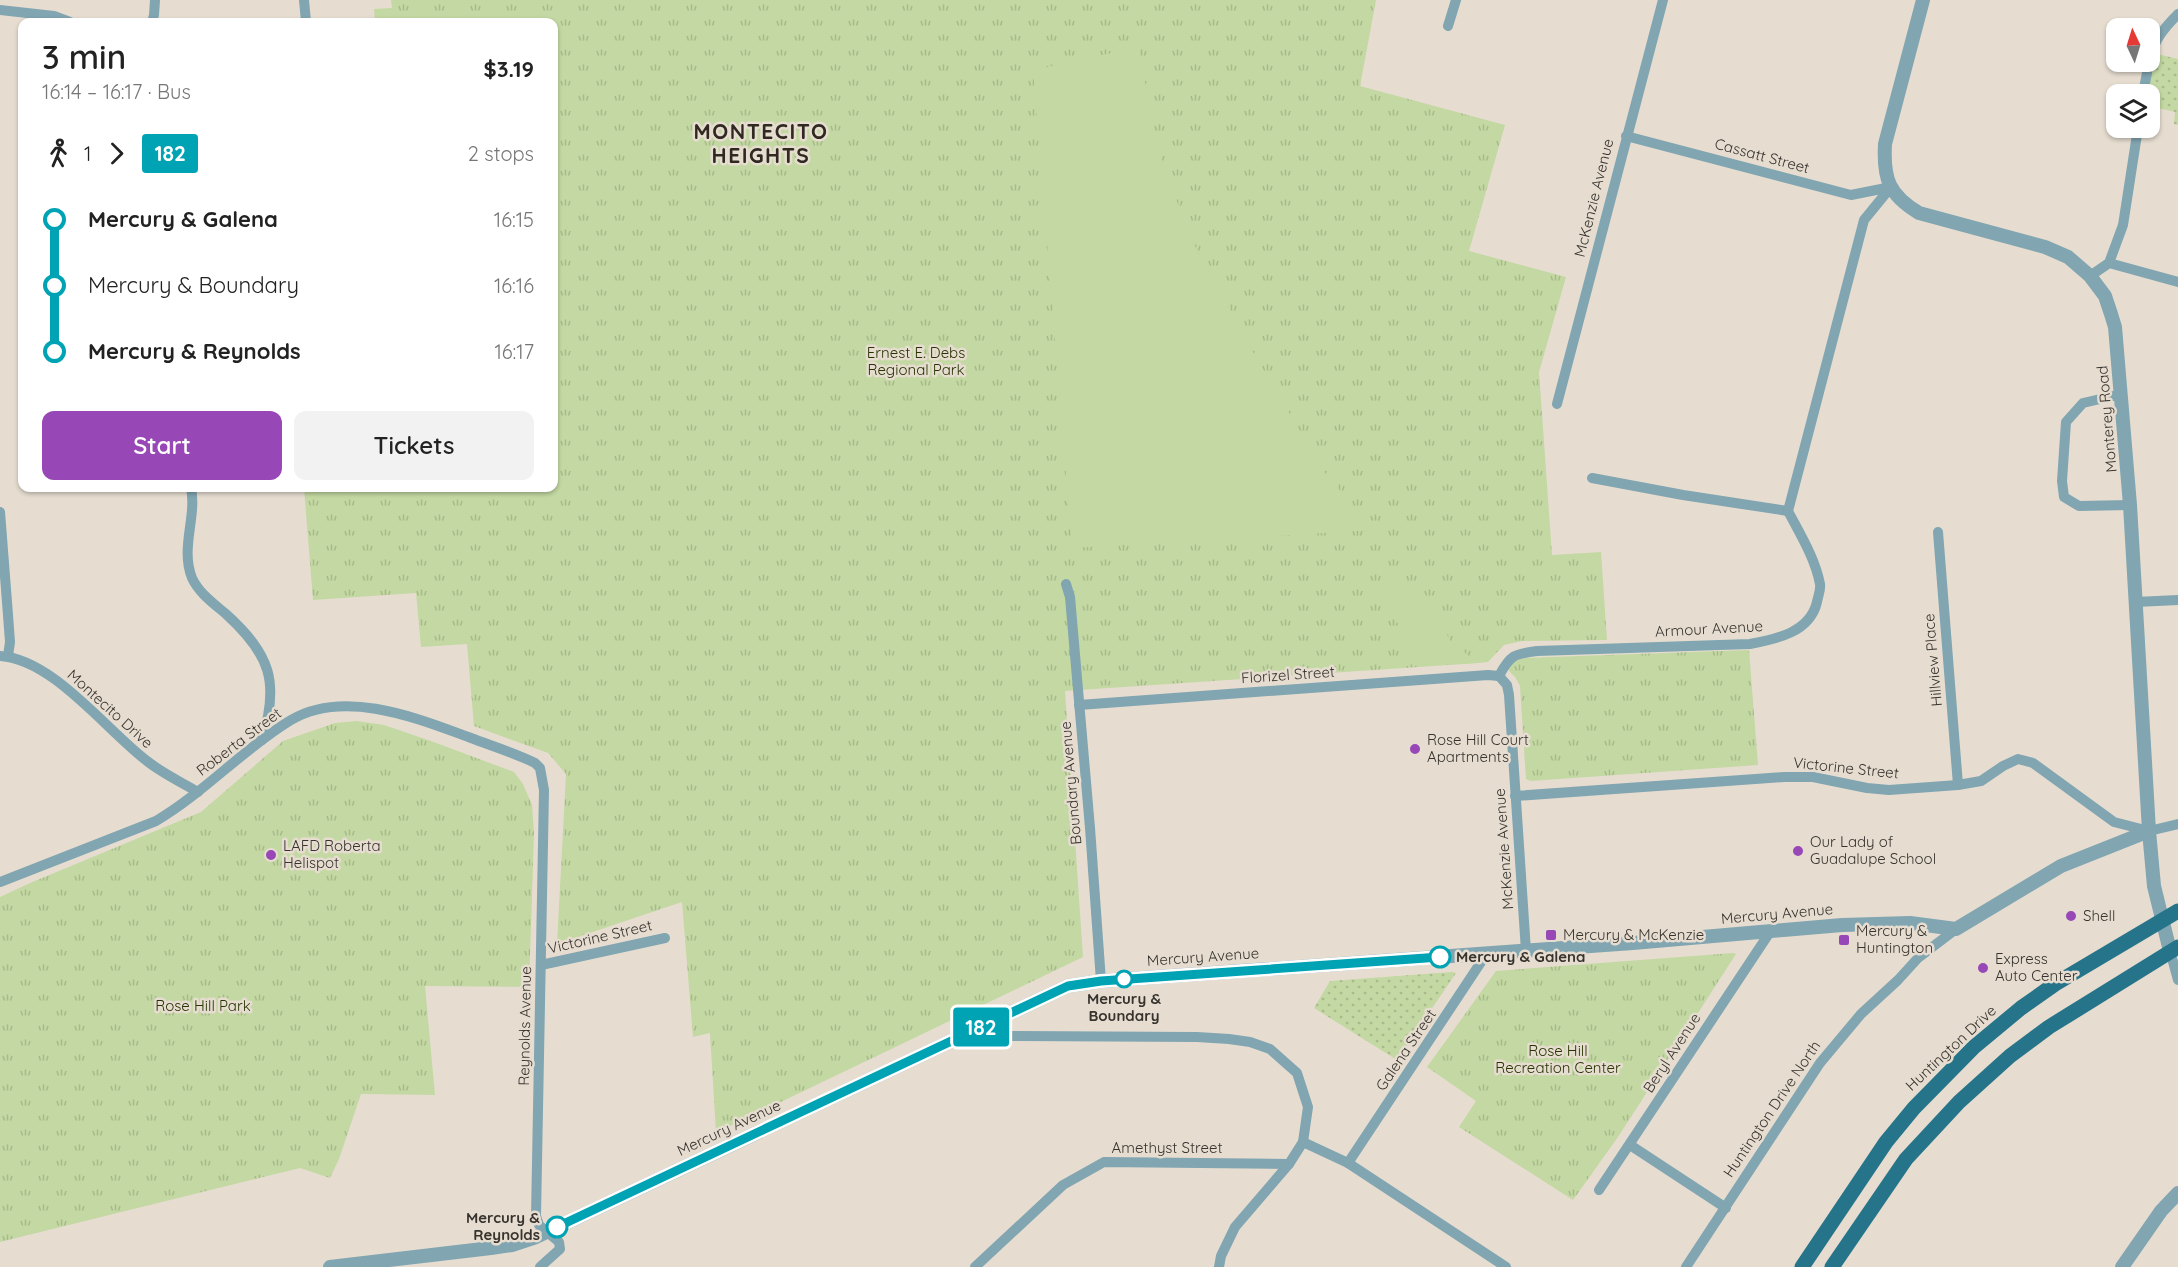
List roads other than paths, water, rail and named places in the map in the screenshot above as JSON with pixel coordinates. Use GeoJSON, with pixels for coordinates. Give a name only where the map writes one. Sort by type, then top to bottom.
{"type":"FeatureCollection","features":[{"type":"Feature","properties":{"kind":"main road","name":"Huntington Drive"},"geometry":{"type":"LineString","coordinates":[[1802,1267],[1886,1142],[1914,1108],[1974,1047],[2021,1008],[2055,984],[2178,911]]}},
{"type":"Feature","properties":{"kind":"main road"},"geometry":{"type":"LineString","coordinates":[[1832,1267],[1906,1159],[1959,1102],[2010,1056],[2049,1027],[2174,949]]}},
{"type":"Feature","properties":{"kind":"street"},"geometry":{"type":"LineString","coordinates":[[153,18],[154,0]]}},
{"type":"Feature","properties":{"kind":"street"},"geometry":{"type":"LineString","coordinates":[[304,0],[306,18]]}},
{"type":"Feature","properties":{"kind":"street"},"geometry":{"type":"LineString","coordinates":[[1448,26],[1456,0]]}},
{"type":"Feature","properties":{"kind":"street","name":"McKenzie Avenue"},"geometry":{"type":"LineString","coordinates":[[1557,404],[1663,0]]}},
{"type":"Feature","properties":{"kind":"street"},"geometry":{"type":"LineString","coordinates":[[1592,478],[1788,511],[1864,220],[1891,187],[1884,165],[1885,144],[1923,0]]}},
{"type":"Feature","properties":{"kind":"street"},"geometry":{"type":"LineString","coordinates":[[0,10],[59,18]]}},
{"type":"Feature","properties":{"kind":"street"},"geometry":{"type":"LineString","coordinates":[[2160,34],[2178,14]]}},
{"type":"Feature","properties":{"kind":"street","name":"Cassatt Street"},"geometry":{"type":"LineString","coordinates":[[1626,136],[1851,195],[1891,187]]}},
{"type":"Feature","properties":{"kind":"street"},"geometry":{"type":"LineString","coordinates":[[2090,276],[2109,263],[2123,225],[2136,138]]}},
{"type":"Feature","properties":{"kind":"street","name":"Monterey Road"},"geometry":{"type":"LineString","coordinates":[[1891,187],[1902,203],[1919,213],[2045,247],[2068,257],[2090,276],[2105,296],[2115,327],[2122,394],[2148,831],[2154,886],[2162,919],[2174,949],[2178,980]]}},
{"type":"Feature","properties":{"kind":"street"},"geometry":{"type":"LineString","coordinates":[[2109,263],[2178,282]]}},
{"type":"Feature","properties":{"kind":"street"},"geometry":{"type":"LineString","coordinates":[[2122,394],[2083,403],[2066,422],[2062,481],[2064,497],[2079,506],[2130,505]]}},
{"type":"Feature","properties":{"kind":"street"},"geometry":{"type":"LineString","coordinates":[[192,492],[194,503],[187,540],[191,576],[200,591],[252,641],[264,659],[270,682],[271,704],[262,740]]}},
{"type":"Feature","properties":{"kind":"street","name":"Armour Avenue"},"geometry":{"type":"LineString","coordinates":[[1499,676],[1506,662],[1516,653],[1750,644],[1797,631],[1815,611],[1821,587],[1814,561],[1788,511]]}},
{"type":"Feature","properties":{"kind":"street"},"geometry":{"type":"LineString","coordinates":[[0,512],[10,642],[4,656]]}},
{"type":"Feature","properties":{"kind":"street","name":"Hillview Place"},"geometry":{"type":"LineString","coordinates":[[1938,532],[1958,785]]}},
{"type":"Feature","properties":{"kind":"street","name":"Boundary Avenue"},"geometry":{"type":"LineString","coordinates":[[1066,584],[1070,597],[1101,981]]}},
{"type":"Feature","properties":{"kind":"street"},"geometry":{"type":"LineString","coordinates":[[2136,602],[2178,600]]}},
{"type":"Feature","properties":{"kind":"street","name":"Montecito Drive"},"geometry":{"type":"LineString","coordinates":[[4,656],[37,668],[51,676],[147,762],[198,792]]}},
{"type":"Feature","properties":{"kind":"street","name":"McKenzie Avenue"},"geometry":{"type":"LineString","coordinates":[[1499,676],[1507,685],[1509,695],[1526,951]]}},
{"type":"Feature","properties":{"kind":"street","name":"Florizel Street"},"geometry":{"type":"LineString","coordinates":[[1079,705],[1499,676]]}},
{"type":"Feature","properties":{"kind":"street","name":"Roberta Street"},"geometry":{"type":"LineString","coordinates":[[0,882],[156,820],[179,807],[293,718],[315,710],[339,706],[385,710],[413,717],[516,755],[535,763],[540,768]]}},
{"type":"Feature","properties":{"kind":"street","name":"Victorine Street"},"geometry":{"type":"LineString","coordinates":[[1515,796],[1784,777],[1813,777],[1889,790],[1958,785],[1980,781],[2003,765],[2018,759],[2033,763],[2114,822],[2148,831]]}},
{"type":"Feature","properties":{"kind":"street","name":"Reynolds Avenue"},"geometry":{"type":"LineString","coordinates":[[540,768],[544,790],[536,1216],[539,1225],[559,1242],[560,1249],[540,1267]]}},
{"type":"Feature","properties":{"kind":"street","name":"Huntington Drive North"},"geometry":{"type":"LineString","coordinates":[[1686,1267],[1820,1063],[1861,1014],[1918,958],[1956,929],[2066,864],[2148,831],[2178,824]]}},
{"type":"Feature","properties":{"kind":"street","name":"Mercury Avenue"},"geometry":{"type":"LineString","coordinates":[[330,1267],[512,1245],[546,1232],[1068,986],[1101,981],[1526,951],[1842,925],[1910,923],[1956,929]]}},
{"type":"Feature","properties":{"kind":"street","name":"Beryl Avenue"},"geometry":{"type":"LineString","coordinates":[[1599,1190],[1770,932]]}},
{"type":"Feature","properties":{"kind":"street","name":"Victorine Street"},"geometry":{"type":"LineString","coordinates":[[541,965],[665,938]]}},
{"type":"Feature","properties":{"kind":"street","name":"Galena Street"},"geometry":{"type":"LineString","coordinates":[[1348,1163],[1488,953]]}},
{"type":"Feature","properties":{"kind":"street"},"geometry":{"type":"LineString","coordinates":[[981,1027],[1008,1036],[1197,1037],[1250,1042],[1270,1049],[1297,1073],[1308,1107],[1303,1142],[1289,1164],[1235,1227],[1221,1256],[1219,1267]]}},
{"type":"Feature","properties":{"kind":"street"},"geometry":{"type":"LineString","coordinates":[[1303,1142],[1348,1163],[1506,1267]]}},
{"type":"Feature","properties":{"kind":"street"},"geometry":{"type":"LineString","coordinates":[[1630,1145],[1726,1208]]}},
{"type":"Feature","properties":{"kind":"street","name":"Amethyst Street"},"geometry":{"type":"LineString","coordinates":[[975,1267],[1063,1185],[1104,1162],[1289,1164]]}},
{"type":"Feature","properties":{"kind":"street"},"geometry":{"type":"LineString","coordinates":[[2122,1267],[2161,1211],[2178,1193]]}},
{"type":"Feature","properties":{"kind":"place","name":"Rose Hill Court Apartments"},"geometry":{"type":"Point","coordinates":[1415,749]}},
{"type":"Feature","properties":{"kind":"place","name":"Our Lady of Guadalupe School"},"geometry":{"type":"Point","coordinates":[1798,851]}},
{"type":"Feature","properties":{"kind":"place","name":"LAFD Roberta Helispot"},"geometry":{"type":"Point","coordinates":[271,855]}},
{"type":"Feature","properties":{"kind":"place","name":"Shell"},"geometry":{"type":"Point","coordinates":[2071,916]}},
{"type":"Feature","properties":{"kind":"place","name":"Mercury & McKenzie"},"geometry":{"type":"Point","coordinates":[1551,935]}},
{"type":"Feature","properties":{"kind":"place","name":"Mercury & Huntington"},"geometry":{"type":"Point","coordinates":[1844,940]}},
{"type":"Feature","properties":{"kind":"place","name":"Mercury & Galena"},"geometry":{"type":"Point","coordinates":[1440,957]}},
{"type":"Feature","properties":{"kind":"place","name":"Express Auto Center"},"geometry":{"type":"Point","coordinates":[1983,968]}},
{"type":"Feature","properties":{"kind":"place","name":"Mercury & Boundary"},"geometry":{"type":"Point","coordinates":[1124,979]}},
{"type":"Feature","properties":{"kind":"place","name":"Mercury & Reynolds"},"geometry":{"type":"Point","coordinates":[557,1227]}},
{"type":"Feature","properties":{"kind":"district","name":"MONTECITO HEIGHTS"},"geometry":{"type":"Point","coordinates":[761,144]}},
{"type":"Feature","properties":{"kind":"park label","name":"Ernest E. Debs Regional Park"},"geometry":{"type":"Point","coordinates":[916,362]}},
{"type":"Feature","properties":{"kind":"park label","name":"Rose Hill Park"},"geometry":{"type":"Point","coordinates":[203,1006]}},
{"type":"Feature","properties":{"kind":"park label","name":"Rose Hill Recreation Center"},"geometry":{"type":"Point","coordinates":[1558,1060]}}]}
